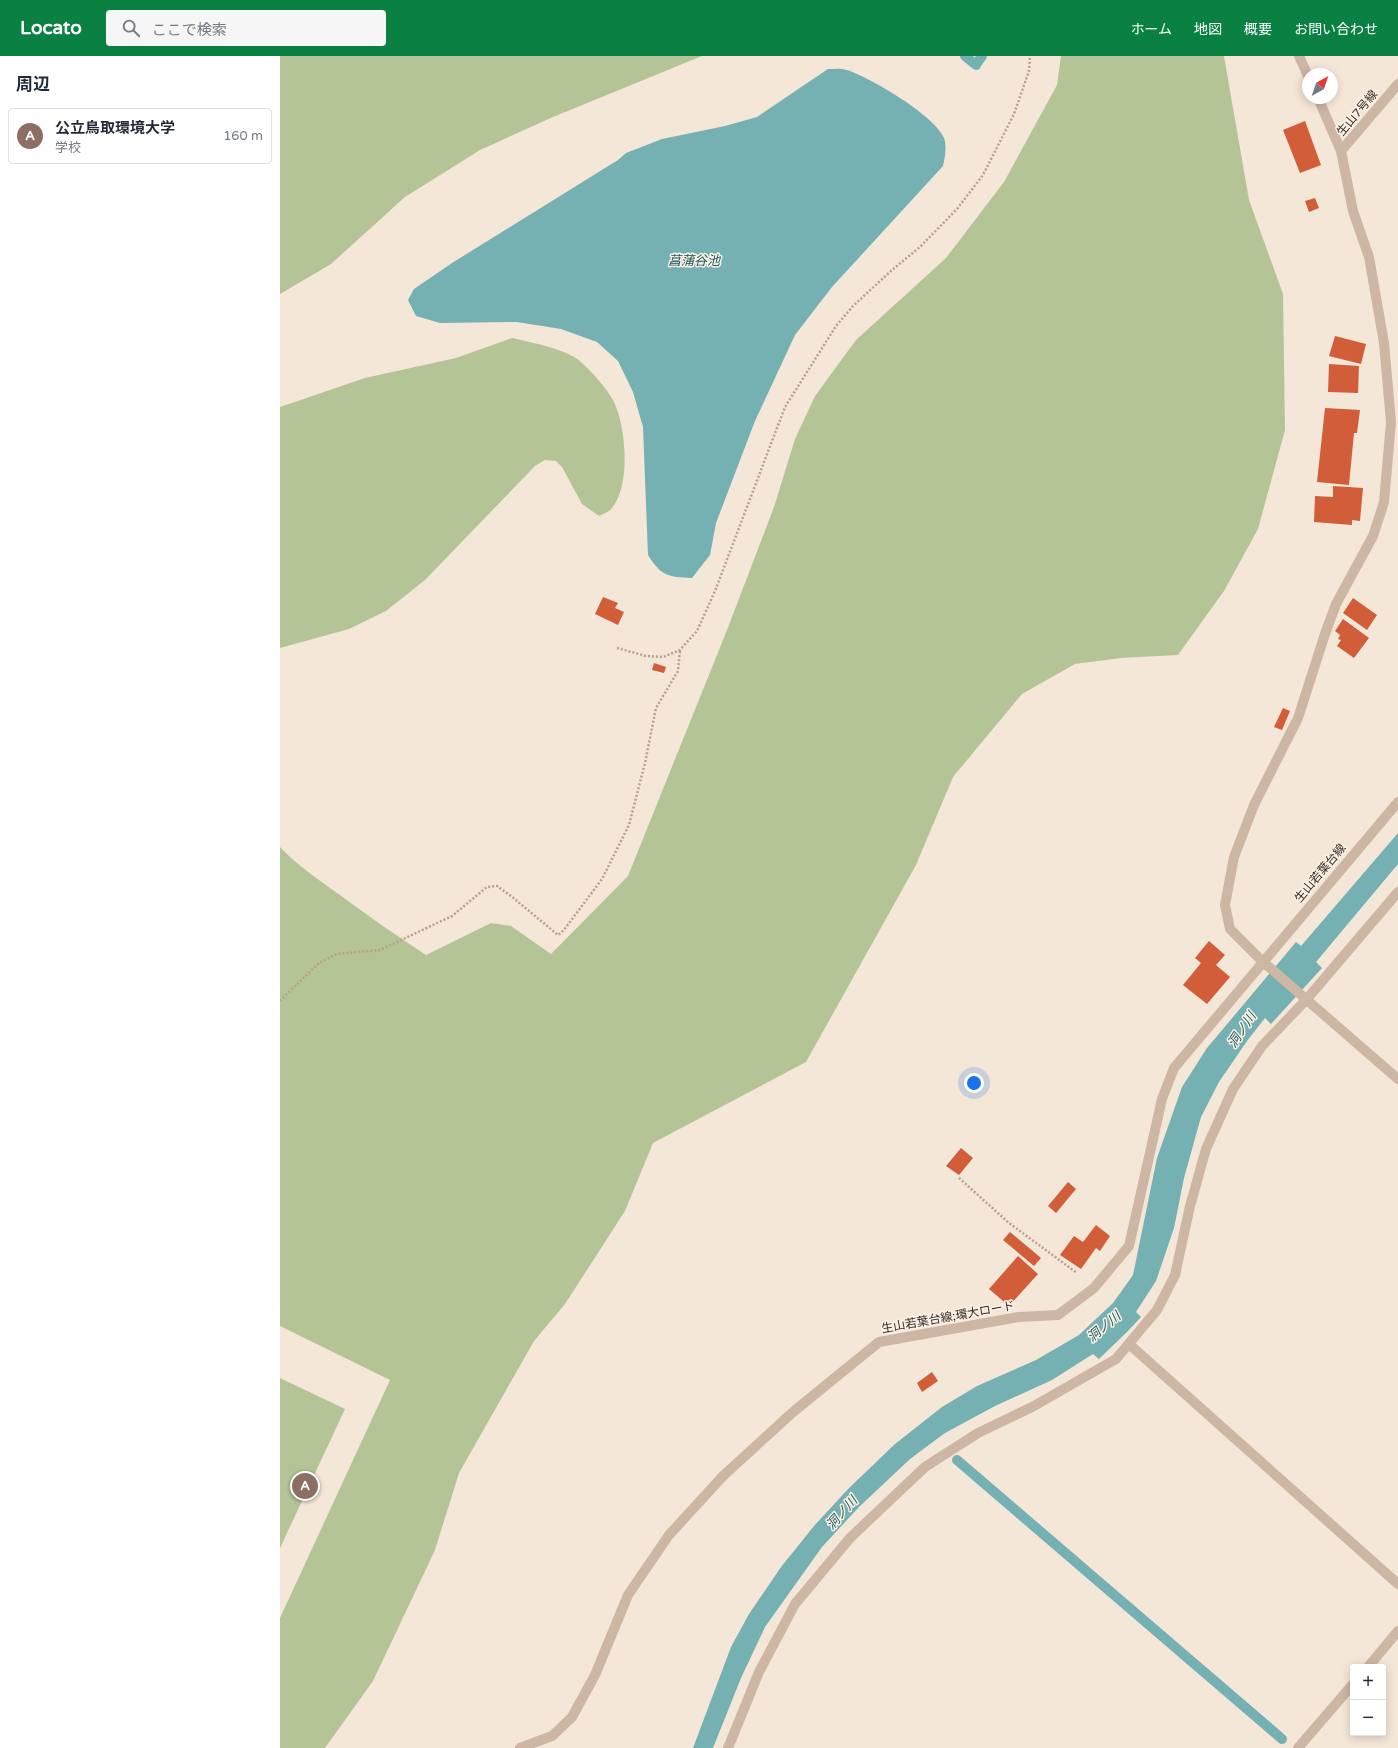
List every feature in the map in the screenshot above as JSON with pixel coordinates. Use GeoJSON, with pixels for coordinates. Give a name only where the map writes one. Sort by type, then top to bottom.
{"type":"FeatureCollection","features":[{"type":"Feature","properties":{"kind":"street"},"geometry":{"type":"LineString","coordinates":[[1299,56],[1304,68]]}},
{"type":"Feature","properties":{"kind":"street","name":"生山7号線"},"geometry":{"type":"LineString","coordinates":[[1321,104],[1341,151],[1398,84]]}},
{"type":"Feature","properties":{"kind":"street"},"geometry":{"type":"LineString","coordinates":[[1341,151],[1352,211],[1369,257],[1384,343],[1391,422],[1384,502],[1373,536],[1336,604],[1324,634],[1298,718],[1254,805],[1234,857],[1225,905],[1230,929],[1262,962],[1398,1079]]}},
{"type":"Feature","properties":{"kind":"street","name":"生山若葉台線"},"geometry":{"type":"LineString","coordinates":[[1262,962],[1398,802]]}},
{"type":"Feature","properties":{"kind":"street"},"geometry":{"type":"LineString","coordinates":[[728,1748],[759,1672],[794,1604],[850,1538],[925,1467],[978,1433],[1034,1406],[1116,1359],[1157,1310],[1176,1275],[1190,1206],[1206,1149],[1233,1089],[1262,1046],[1306,1000],[1398,892]]}},
{"type":"Feature","properties":{"kind":"street","name":"生山若葉台線;環大ロード"},"geometry":{"type":"LineString","coordinates":[[520,1748],[552,1736],[572,1717],[595,1675],[628,1595],[669,1535],[723,1476],[793,1412],[879,1342],[1019,1317],[1058,1315],[1095,1286],[1129,1246],[1162,1098],[1174,1068],[1262,962]]}},
{"type":"Feature","properties":{"kind":"street"},"geometry":{"type":"LineString","coordinates":[[1130,1344],[1398,1584]]}},
{"type":"Feature","properties":{"kind":"street"},"geometry":{"type":"LineString","coordinates":[[1370,1664],[1398,1631]]}},
{"type":"Feature","properties":{"kind":"street"},"geometry":{"type":"LineString","coordinates":[[1298,1748],[1350,1687]]}},
{"type":"Feature","properties":{"kind":"path"},"geometry":{"type":"LineString","coordinates":[[617,648],[646,656],[663,657],[680,650],[697,631],[715,591],[789,401],[836,326],[853,306],[920,247],[957,209],[983,175],[1014,114],[1029,71],[1030,56]]}},
{"type":"Feature","properties":{"kind":"path"},"geometry":{"type":"LineString","coordinates":[[280,1001],[319,963],[337,954],[380,950],[452,916],[487,887],[497,886],[502,889],[558,935],[564,930],[602,879],[629,825],[645,763],[656,708],[678,671],[680,650]]}},
{"type":"Feature","properties":{"kind":"path"},"geometry":{"type":"LineString","coordinates":[[959,1178],[1009,1223],[1095,1286]]}},
{"type":"Feature","properties":{"kind":"green space"},"geometry":{"type":"Polygon","coordinates":[[[280,56],[702,56],[553,117],[480,150],[405,197],[331,264],[280,294],[280,56]]]}},
{"type":"Feature","properties":{"kind":"green space"},"geometry":{"type":"Polygon","coordinates":[[[1061,56],[1224,56],[1249,200],[1283,294],[1285,430],[1258,529],[1224,591],[1178,655],[1121,658],[1075,664],[1022,694],[953,777],[916,865],[806,1062],[653,1143],[625,1211],[565,1304],[534,1341],[459,1473],[435,1550],[373,1681],[325,1748],[280,1748],[280,1618],[390,1380],[280,1326],[280,847],[317,878],[426,955],[491,923],[511,926],[551,954],[628,876],[727,630],[774,507],[795,439],[815,396],[856,340],[946,258],[1004,182],[1057,85],[1061,56]]]}},
{"type":"Feature","properties":{"kind":"green space"},"geometry":{"type":"Polygon","coordinates":[[[512,338],[553,348],[576,358],[597,378],[611,396],[618,413],[624,440],[625,456],[622,485],[618,498],[612,508],[608,512],[599,516],[582,504],[562,467],[556,461],[545,460],[535,466],[425,580],[386,611],[349,629],[280,648],[280,407],[365,378],[456,358],[512,338]]]}},
{"type":"Feature","properties":{"kind":"green space"},"geometry":{"type":"Polygon","coordinates":[[[280,1378],[345,1409],[280,1548],[280,1378]]]}},
{"type":"Feature","properties":{"kind":"water","name":"菖蒲谷池"},"geometry":{"type":"Polygon","coordinates":[[[828,69],[847,70],[858,74],[886,89],[915,108],[938,129],[944,138],[946,148],[943,166],[832,287],[795,335],[755,421],[716,523],[710,555],[692,578],[671,576],[661,571],[648,555],[643,427],[633,392],[618,361],[597,342],[561,329],[517,322],[440,323],[416,316],[408,300],[414,289],[452,263],[618,160],[626,153],[662,139],[725,126],[757,117],[828,69]]]}},
{"type":"Feature","properties":{"kind":"water","name":"洞ノ川"},"geometry":{"type":"Polygon","coordinates":[[[1398,833],[1398,864],[1316,962],[1322,968],[1271,1024],[1265,1018],[1219,1082],[1201,1117],[1184,1178],[1174,1228],[1156,1281],[1136,1312],[1141,1317],[1099,1359],[1093,1354],[1052,1380],[995,1406],[945,1433],[910,1459],[859,1507],[822,1547],[765,1627],[741,1678],[713,1748],[693,1748],[731,1647],[749,1614],[781,1567],[814,1526],[849,1488],[895,1444],[942,1407],[977,1386],[1036,1360],[1079,1335],[1113,1303],[1133,1275],[1157,1158],[1182,1087],[1207,1048],[1296,942],[1301,946],[1398,833]]]}},
{"type":"Feature","properties":{"kind":"building"},"geometry":{"type":"Polygon","coordinates":[[[1305,121],[1321,165],[1300,173],[1283,130],[1305,121]]]}},
{"type":"Feature","properties":{"kind":"building"},"geometry":{"type":"Polygon","coordinates":[[[1315,198],[1319,208],[1309,212],[1305,201],[1315,198]]]}},
{"type":"Feature","properties":{"kind":"building"},"geometry":{"type":"Polygon","coordinates":[[[1335,336],[1366,344],[1361,364],[1329,356],[1335,336]]]}},
{"type":"Feature","properties":{"kind":"building"},"geometry":{"type":"Polygon","coordinates":[[[1329,364],[1359,366],[1358,393],[1328,392],[1329,364]]]}},
{"type":"Feature","properties":{"kind":"building"},"geometry":{"type":"Polygon","coordinates":[[[1325,408],[1360,410],[1357,433],[1354,433],[1349,485],[1317,482],[1325,408]]]}},
{"type":"Feature","properties":{"kind":"building"},"geometry":{"type":"Polygon","coordinates":[[[1333,486],[1363,488],[1360,521],[1352,520],[1352,525],[1314,522],[1315,496],[1333,497],[1333,486]]]}},
{"type":"Feature","properties":{"kind":"building"},"geometry":{"type":"Polygon","coordinates":[[[603,597],[618,603],[615,608],[624,612],[618,625],[595,614],[603,597]]]}},
{"type":"Feature","properties":{"kind":"building"},"geometry":{"type":"Polygon","coordinates":[[[1353,598],[1377,615],[1367,630],[1343,613],[1353,598]]]}},
{"type":"Feature","properties":{"kind":"building"},"geometry":{"type":"Polygon","coordinates":[[[1343,619],[1369,638],[1354,658],[1337,646],[1341,640],[1338,639],[1340,635],[1335,631],[1343,619]]]}},
{"type":"Feature","properties":{"kind":"building"},"geometry":{"type":"Polygon","coordinates":[[[654,663],[666,667],[664,673],[652,670],[654,663]]]}},
{"type":"Feature","properties":{"kind":"building"},"geometry":{"type":"Polygon","coordinates":[[[1283,708],[1290,711],[1282,730],[1274,727],[1283,708]]]}},
{"type":"Feature","properties":{"kind":"building"},"geometry":{"type":"Polygon","coordinates":[[[1209,941],[1225,955],[1216,965],[1230,977],[1207,1004],[1183,985],[1201,963],[1195,958],[1209,941]]]}},
{"type":"Feature","properties":{"kind":"building"},"geometry":{"type":"Polygon","coordinates":[[[961,1148],[973,1158],[959,1175],[946,1166],[961,1148]]]}},
{"type":"Feature","properties":{"kind":"building"},"geometry":{"type":"Polygon","coordinates":[[[1068,1182],[1076,1189],[1056,1213],[1048,1206],[1068,1182]]]}},
{"type":"Feature","properties":{"kind":"building"},"geometry":{"type":"Polygon","coordinates":[[[1096,1225],[1110,1236],[1100,1251],[1096,1248],[1081,1269],[1060,1255],[1074,1236],[1083,1242],[1096,1225]]]}},
{"type":"Feature","properties":{"kind":"building"},"geometry":{"type":"Polygon","coordinates":[[[1010,1232],[1041,1258],[1034,1266],[1003,1240],[1010,1232]]]}},
{"type":"Feature","properties":{"kind":"building"},"geometry":{"type":"Polygon","coordinates":[[[1018,1256],[1038,1274],[1009,1306],[989,1289],[1018,1256]]]}},
{"type":"Feature","properties":{"kind":"building"},"geometry":{"type":"Polygon","coordinates":[[[932,1372],[938,1381],[922,1392],[917,1383],[932,1372]]]}},
{"type":"Feature","properties":{"kind":"waterway"},"geometry":{"type":"LineString","coordinates":[[965,56],[976,65]]}},
{"type":"Feature","properties":{"kind":"waterway"},"geometry":{"type":"LineString","coordinates":[[977,63],[982,56]]}},
{"type":"Feature","properties":{"kind":"waterway"},"geometry":{"type":"LineString","coordinates":[[957,1460],[1282,1739]]}},
{"type":"Feature","properties":{"kind":"place","name":"公立鳥取環境大学"},"geometry":{"type":"Point","coordinates":[305,1486]}}]}
